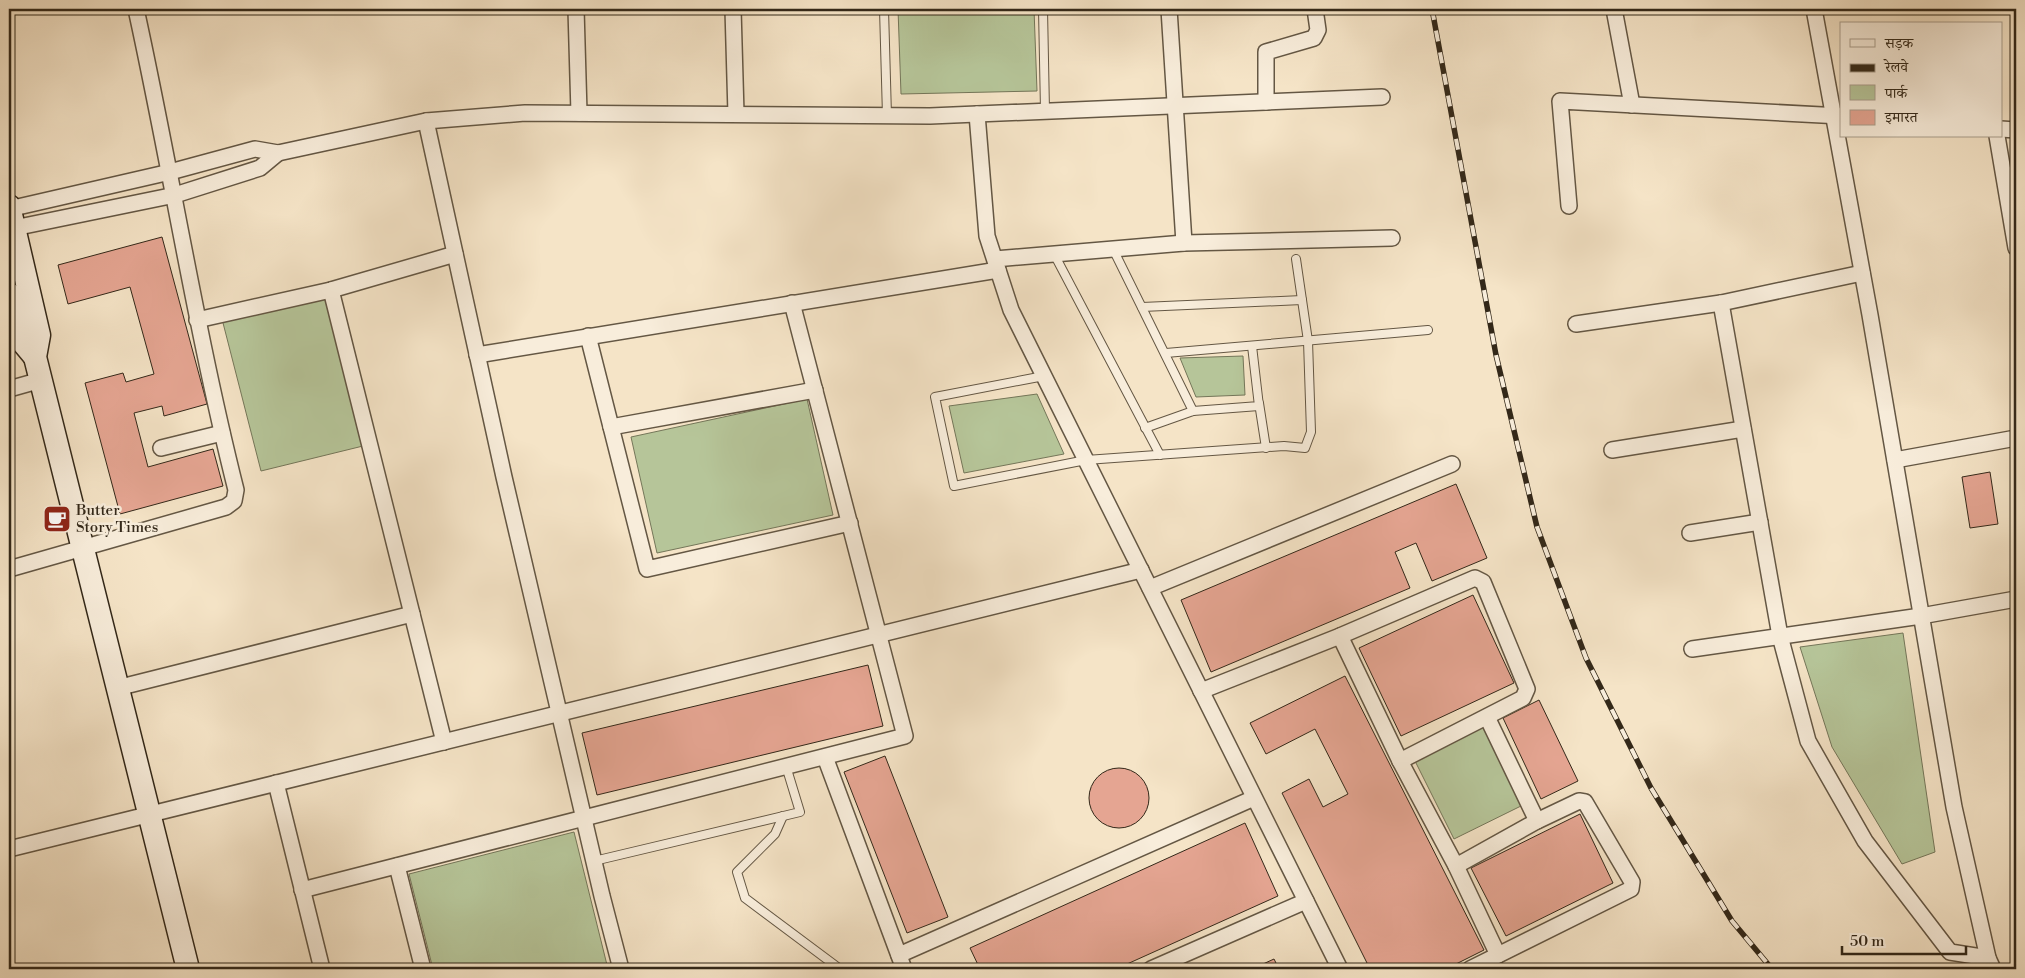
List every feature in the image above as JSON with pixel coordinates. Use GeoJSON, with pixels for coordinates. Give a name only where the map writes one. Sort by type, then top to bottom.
{"type":"FeatureCollection","features":[{"type":"Feature","properties":{"kind":"main road"},"geometry":{"type":"LineString","coordinates":[[10,216],[39,334],[35,358]]}},
{"type":"Feature","properties":{"kind":"main road"},"geometry":{"type":"LineString","coordinates":[[9,294],[20,339],[35,358],[41,380],[188,969]]}},
{"type":"Feature","properties":{"kind":"street"},"geometry":{"type":"LineString","coordinates":[[9,569],[226,507],[234,501],[236,490],[197,320],[175,195],[138,9]]}},
{"type":"Feature","properties":{"kind":"street"},"geometry":{"type":"LineString","coordinates":[[576,9],[579,113]]}},
{"type":"Feature","properties":{"kind":"street"},"geometry":{"type":"LineString","coordinates":[[733,9],[736,114]]}},
{"type":"Feature","properties":{"kind":"street"},"geometry":{"type":"LineString","coordinates":[[1170,9],[1184,243]]}},
{"type":"Feature","properties":{"kind":"street"},"geometry":{"type":"LineString","coordinates":[[1266,102],[1266,52],[1314,38],[1318,30],[1315,9]]}},
{"type":"Feature","properties":{"kind":"street"},"geometry":{"type":"LineString","coordinates":[[1614,9],[1632,105]]}},
{"type":"Feature","properties":{"kind":"street"},"geometry":{"type":"LineString","coordinates":[[1814,9],[1840,135]]}},
{"type":"Feature","properties":{"kind":"street"},"geometry":{"type":"LineString","coordinates":[[10,216],[255,148],[278,153],[426,121],[525,113],[887,116],[977,114],[1382,97]]}},
{"type":"Feature","properties":{"kind":"street"},"geometry":{"type":"LineString","coordinates":[[1569,206],[1560,101],[1837,116]]}},
{"type":"Feature","properties":{"kind":"street"},"geometry":{"type":"LineString","coordinates":[[977,114],[987,236],[1011,310],[1340,969]]}},
{"type":"Feature","properties":{"kind":"street"},"geometry":{"type":"LineString","coordinates":[[426,121],[559,713],[621,969]]}},
{"type":"Feature","properties":{"kind":"street"},"geometry":{"type":"LineString","coordinates":[[2002,129],[2016,130]]}},
{"type":"Feature","properties":{"kind":"street"},"geometry":{"type":"LineString","coordinates":[[1721,303],[1780,636],[1808,741],[1866,841],[1950,952],[1990,964],[1954,807],[1841,138]]}},
{"type":"Feature","properties":{"kind":"street"},"geometry":{"type":"LineString","coordinates":[[1997,138],[2016,248]]}},
{"type":"Feature","properties":{"kind":"street"},"geometry":{"type":"LineString","coordinates":[[10,216],[175,195],[260,168],[278,153]]}},
{"type":"Feature","properties":{"kind":"street"},"geometry":{"type":"LineString","coordinates":[[477,354],[792,303],[1054,254],[1184,243],[1392,238]]}},
{"type":"Feature","properties":{"kind":"street"},"geometry":{"type":"LineString","coordinates":[[197,320],[331,290],[455,254]]}},
{"type":"Feature","properties":{"kind":"street"},"geometry":{"type":"LineString","coordinates":[[1576,324],[1721,303],[1862,273]]}},
{"type":"Feature","properties":{"kind":"street"},"geometry":{"type":"LineString","coordinates":[[331,290],[444,742]]}},
{"type":"Feature","properties":{"kind":"street"},"geometry":{"type":"LineString","coordinates":[[302,890],[905,736],[792,303]]}},
{"type":"Feature","properties":{"kind":"street"},"geometry":{"type":"LineString","coordinates":[[588,336],[648,569],[850,524]]}},
{"type":"Feature","properties":{"kind":"street"},"geometry":{"type":"LineString","coordinates":[[9,389],[41,380]]}},
{"type":"Feature","properties":{"kind":"street"},"geometry":{"type":"LineString","coordinates":[[611,427],[815,390]]}},
{"type":"Feature","properties":{"kind":"street"},"geometry":{"type":"LineString","coordinates":[[1612,450],[1743,429]]}},
{"type":"Feature","properties":{"kind":"street"},"geometry":{"type":"LineString","coordinates":[[161,448],[222,434]]}},
{"type":"Feature","properties":{"kind":"street"},"geometry":{"type":"LineString","coordinates":[[1895,460],[2016,438]]}},
{"type":"Feature","properties":{"kind":"street"},"geometry":{"type":"LineString","coordinates":[[1150,588],[1452,464]]}},
{"type":"Feature","properties":{"kind":"street"},"geometry":{"type":"LineString","coordinates":[[1690,533],[1760,522]]}},
{"type":"Feature","properties":{"kind":"street"},"geometry":{"type":"LineString","coordinates":[[9,849],[1141,570]]}},
{"type":"Feature","properties":{"kind":"street"},"geometry":{"type":"LineString","coordinates":[[1201,691],[1340,636],[1476,578],[1483,582],[1527,688],[1523,698],[1400,762]]}},
{"type":"Feature","properties":{"kind":"street"},"geometry":{"type":"LineString","coordinates":[[1692,648],[1921,616],[2016,598]]}},
{"type":"Feature","properties":{"kind":"street"},"geometry":{"type":"LineString","coordinates":[[118,688],[412,614]]}},
{"type":"Feature","properties":{"kind":"street"},"geometry":{"type":"LineString","coordinates":[[1340,636],[1400,762],[1456,866],[1498,955]]}},
{"type":"Feature","properties":{"kind":"street"},"geometry":{"type":"LineString","coordinates":[[1487,717],[1537,822]]}},
{"type":"Feature","properties":{"kind":"street"},"geometry":{"type":"LineString","coordinates":[[825,757],[902,962],[1254,798]]}},
{"type":"Feature","properties":{"kind":"street"},"geometry":{"type":"LineString","coordinates":[[276,783],[322,969]]}},
{"type":"Feature","properties":{"kind":"street"},"geometry":{"type":"LineString","coordinates":[[1456,866],[1579,801],[1585,802],[1632,882],[1631,889],[1470,969]]}},
{"type":"Feature","properties":{"kind":"street"},"geometry":{"type":"LineString","coordinates":[[397,866],[423,969]]}},
{"type":"Feature","properties":{"kind":"street"},"geometry":{"type":"LineString","coordinates":[[1151,969],[1306,901]]}},
{"type":"Feature","properties":{"kind":"lane"},"geometry":{"type":"LineString","coordinates":[[884,9],[887,116]]}},
{"type":"Feature","properties":{"kind":"lane"},"geometry":{"type":"LineString","coordinates":[[1043,9],[1045,111]]}},
{"type":"Feature","properties":{"kind":"lane"},"geometry":{"type":"LineString","coordinates":[[1113,249],[1193,411]]}},
{"type":"Feature","properties":{"kind":"lane"},"geometry":{"type":"LineString","coordinates":[[1054,254],[1160,454]]}},
{"type":"Feature","properties":{"kind":"lane"},"geometry":{"type":"LineString","coordinates":[[1044,376],[935,397],[954,486],[1086,460],[1284,446],[1305,448],[1311,432],[1308,341],[1296,259]]}},
{"type":"Feature","properties":{"kind":"lane"},"geometry":{"type":"LineString","coordinates":[[1142,307],[1302,300]]}},
{"type":"Feature","properties":{"kind":"lane"},"geometry":{"type":"LineString","coordinates":[[1166,354],[1428,330]]}},
{"type":"Feature","properties":{"kind":"lane"},"geometry":{"type":"LineString","coordinates":[[1145,428],[1193,411],[1259,406],[1252,346]]}},
{"type":"Feature","properties":{"kind":"lane"},"geometry":{"type":"LineString","coordinates":[[1258,398],[1266,448]]}},
{"type":"Feature","properties":{"kind":"lane"},"geometry":{"type":"LineString","coordinates":[[594,861],[800,812],[786,766]]}},
{"type":"Feature","properties":{"kind":"lane"},"geometry":{"type":"LineString","coordinates":[[783,816],[774,834],[738,872],[745,898],[840,969]]}},
{"type":"Feature","properties":{"kind":"green space"},"geometry":{"type":"Polygon","coordinates":[[[898,9],[1034,9],[1037,91],[901,94],[898,9]]]}},
{"type":"Feature","properties":{"kind":"green space"},"geometry":{"type":"Polygon","coordinates":[[[324,294],[363,446],[261,471],[222,319],[324,294]]]}},
{"type":"Feature","properties":{"kind":"green space"},"geometry":{"type":"Polygon","coordinates":[[[1243,356],[1245,395],[1196,397],[1180,358],[1243,356]]]}},
{"type":"Feature","properties":{"kind":"green space"},"geometry":{"type":"Polygon","coordinates":[[[1037,394],[1064,454],[964,473],[949,406],[1037,394]]]}},
{"type":"Feature","properties":{"kind":"green space"},"geometry":{"type":"Polygon","coordinates":[[[807,399],[833,515],[657,553],[631,437],[807,399]]]}},
{"type":"Feature","properties":{"kind":"green space"},"geometry":{"type":"Polygon","coordinates":[[[1903,633],[1935,852],[1902,864],[1832,747],[1800,647],[1903,633]]]}},
{"type":"Feature","properties":{"kind":"green space"},"geometry":{"type":"Polygon","coordinates":[[[1483,725],[1523,805],[1454,839],[1414,759],[1483,725]]]}},
{"type":"Feature","properties":{"kind":"green space"},"geometry":{"type":"Polygon","coordinates":[[[574,832],[608,969],[433,969],[409,874],[574,832]]]}},
{"type":"Feature","properties":{"kind":"building"},"geometry":{"type":"Polygon","coordinates":[[[162,237],[207,404],[164,416],[162,406],[134,413],[148,467],[213,449],[223,486],[120,514],[85,383],[123,373],[126,382],[154,374],[130,287],[68,304],[58,265],[162,237]]]}},
{"type":"Feature","properties":{"kind":"building"},"geometry":{"type":"Polygon","coordinates":[[[1990,472],[1998,524],[1970,528],[1962,477],[1990,472]]]}},
{"type":"Feature","properties":{"kind":"building"},"geometry":{"type":"Polygon","coordinates":[[[1456,484],[1487,558],[1432,581],[1416,543],[1395,552],[1410,588],[1211,672],[1181,600],[1456,484]]]}},
{"type":"Feature","properties":{"kind":"building"},"geometry":{"type":"Polygon","coordinates":[[[1473,595],[1514,683],[1401,736],[1359,648],[1473,595]]]}},
{"type":"Feature","properties":{"kind":"building"},"geometry":{"type":"Polygon","coordinates":[[[868,665],[883,726],[597,795],[582,733],[868,665]]]}},
{"type":"Feature","properties":{"kind":"building"},"geometry":{"type":"Polygon","coordinates":[[[1345,676],[1484,950],[1446,969],[1370,969],[1282,793],[1309,779],[1323,807],[1348,794],[1315,729],[1266,754],[1250,723],[1345,676]]]}},
{"type":"Feature","properties":{"kind":"building"},"geometry":{"type":"Polygon","coordinates":[[[1539,700],[1578,781],[1541,799],[1503,718],[1539,700]]]}},
{"type":"Feature","properties":{"kind":"building"},"geometry":{"type":"Polygon","coordinates":[[[885,756],[948,917],[907,933],[844,772],[885,756]]]}},
{"type":"Feature","properties":{"kind":"building"},"geometry":{"type":"Polygon","coordinates":[[[1113,768],[1125,768],[1136,773],[1144,781],[1149,792],[1147,810],[1136,823],[1125,828],[1113,828],[1102,823],[1094,815],[1089,804],[1089,792],[1094,781],[1102,773],[1113,768]]]}},
{"type":"Feature","properties":{"kind":"building"},"geometry":{"type":"Polygon","coordinates":[[[1580,814],[1613,883],[1506,936],[1471,868],[1580,814]]]}},
{"type":"Feature","properties":{"kind":"building"},"geometry":{"type":"Polygon","coordinates":[[[1245,823],[1278,896],[1116,969],[980,969],[970,948],[1245,823]]]}},
{"type":"Feature","properties":{"kind":"building"},"geometry":{"type":"Polygon","coordinates":[[[1274,959],[1279,969],[1252,969],[1274,959]]]}},
{"type":"Feature","properties":{"kind":"railway"},"geometry":{"type":"LineString","coordinates":[[1432,9],[1496,355],[1537,527],[1586,658],[1651,788],[1732,921],[1772,969]]}},
{"type":"Feature","properties":{"kind":"place","name":"Butter Story Times"},"geometry":{"type":"Point","coordinates":[57,519]}}]}
